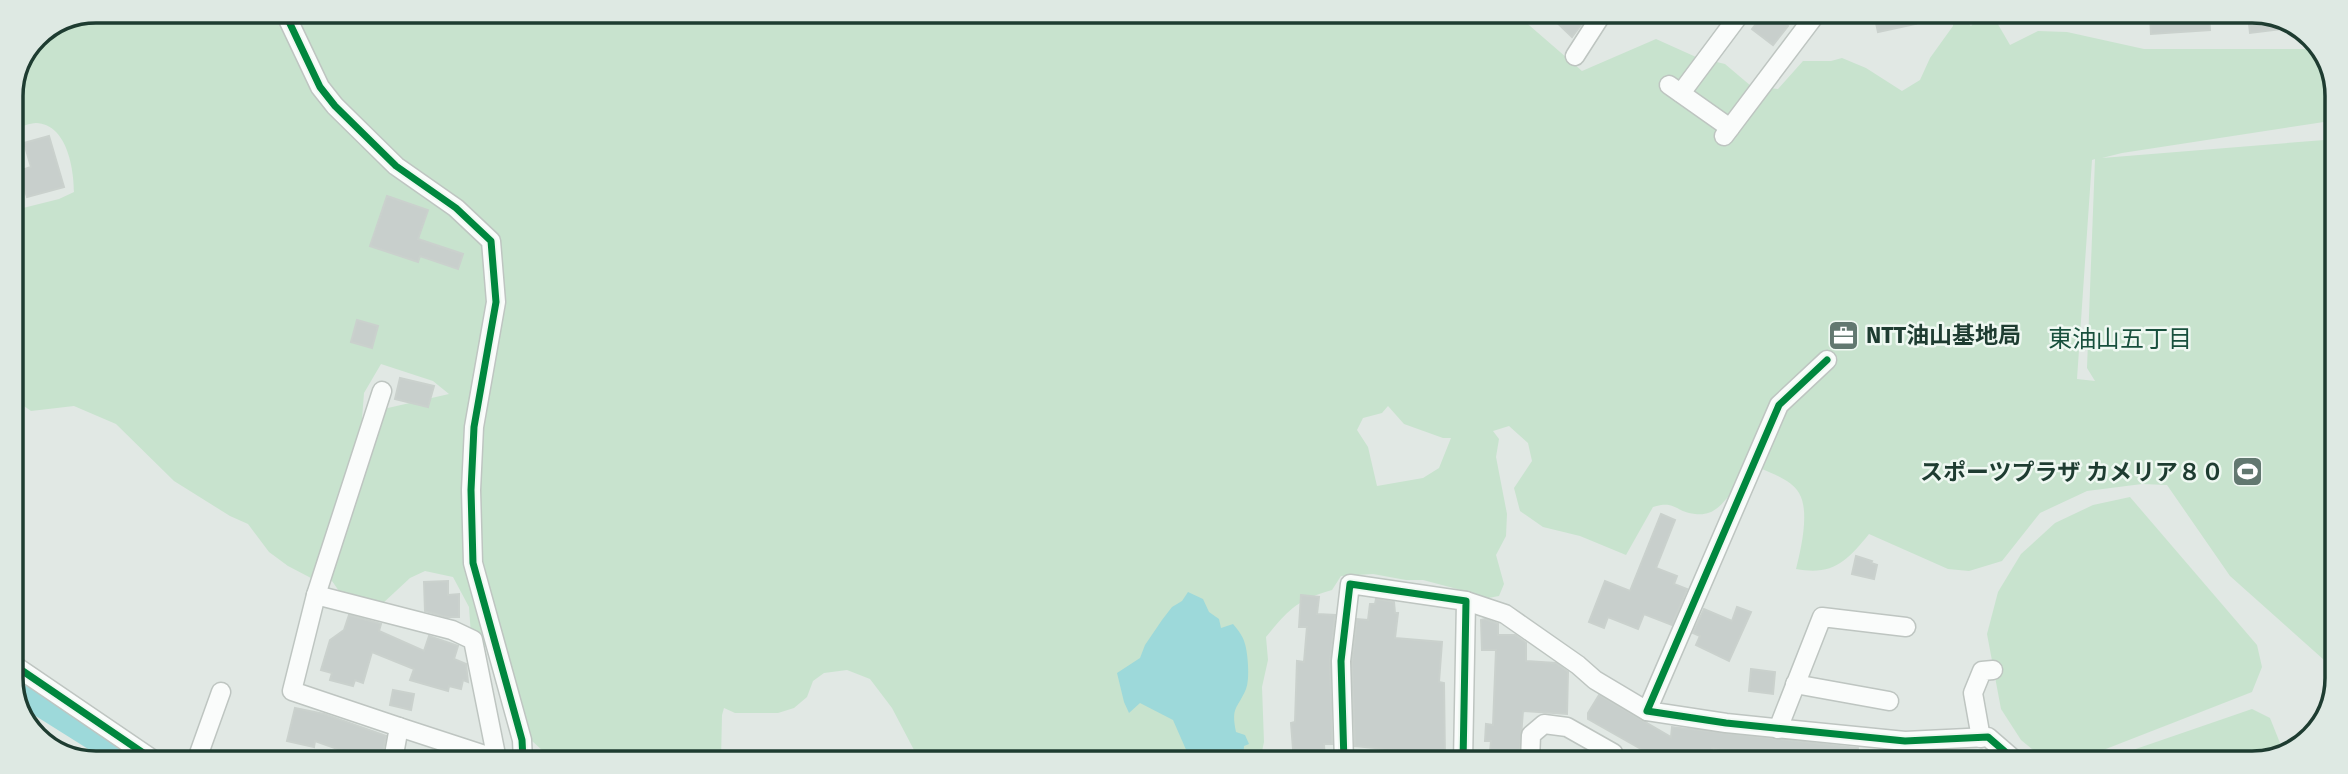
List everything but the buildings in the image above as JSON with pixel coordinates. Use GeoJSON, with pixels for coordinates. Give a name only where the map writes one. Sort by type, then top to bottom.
{"type":"FeatureCollection","features":[{"type":"Feature","properties":{"kind":"street"},"geometry":{"type":"LineString","coordinates":[[290,23],[320,87],[335,106],[396,166],[456,208],[491,241],[495,302],[474,427],[471,489],[473,563],[522,740],[523,751]]}},
{"type":"Feature","properties":{"kind":"street"},"geometry":{"type":"LineString","coordinates":[[1575,56],[1596,23]]}},
{"type":"Feature","properties":{"kind":"street"},"geometry":{"type":"LineString","coordinates":[[1732,23],[1675,89],[1727,132],[1809,23]]}},
{"type":"Feature","properties":{"kind":"street"},"geometry":{"type":"LineString","coordinates":[[1647,711],[1779,405],[1827,360]]}},
{"type":"Feature","properties":{"kind":"street"},"geometry":{"type":"LineString","coordinates":[[382,391],[316,595],[292,691],[470,751]]}},
{"type":"Feature","properties":{"kind":"street"},"geometry":{"type":"LineString","coordinates":[[1344,751],[1341,661],[1350,584],[1466,601],[1505,614],[1595,680],[1647,711],[1778,729],[1905,741],[1988,737],[2004,751]]}},
{"type":"Feature","properties":{"kind":"street"},"geometry":{"type":"LineString","coordinates":[[316,595],[452,630],[472,640],[495,751]]}},
{"type":"Feature","properties":{"kind":"street"},"geometry":{"type":"LineString","coordinates":[[1463,751],[1466,601]]}},
{"type":"Feature","properties":{"kind":"street"},"geometry":{"type":"LineString","coordinates":[[1778,729],[1822,617],[1906,627]]}},
{"type":"Feature","properties":{"kind":"street"},"geometry":{"type":"LineString","coordinates":[[1981,738],[1973,693],[1982,671],[1993,670]]}},
{"type":"Feature","properties":{"kind":"street"},"geometry":{"type":"LineString","coordinates":[[23,671],[140,751]]}},
{"type":"Feature","properties":{"kind":"street"},"geometry":{"type":"LineString","coordinates":[[1796,684],[1889,701]]}},
{"type":"Feature","properties":{"kind":"street"},"geometry":{"type":"LineString","coordinates":[[200,751],[221,692]]}},
{"type":"Feature","properties":{"kind":"street"},"geometry":{"type":"LineString","coordinates":[[1530,751],[1531,735],[1544,724],[1567,727],[1610,751]]}},
{"type":"Feature","properties":{"kind":"street"},"geometry":{"type":"LineString","coordinates":[[395,751],[399,727]]}},
{"type":"Feature","properties":{"kind":"green space"},"geometry":{"type":"Polygon","coordinates":[[[96,23],[1527,23],[1582,71],[1656,39],[1696,57],[1725,64],[1751,86],[1778,89],[1803,61],[1831,61],[1842,58],[1866,68],[1902,91],[1920,80],[1930,58],[1953,23],[1968,23],[1971,26],[1974,23],[1997,23],[2010,45],[2038,31],[2067,32],[2144,49],[2308,49],[2320,68],[2324,81],[2325,122],[2102,158],[2325,140],[2325,661],[2230,576],[2167,485],[2142,484],[2087,491],[2040,513],[2002,561],[1969,571],[1948,569],[1869,534],[1854,552],[1838,564],[1809,571],[1796,569],[1804,520],[1799,493],[1787,481],[1762,469],[1741,482],[1710,513],[1688,513],[1666,505],[1653,507],[1626,555],[1580,536],[1543,527],[1520,511],[1514,488],[1532,461],[1528,443],[1509,426],[1493,431],[1499,439],[1496,457],[1507,514],[1506,536],[1496,555],[1504,584],[1499,596],[1483,599],[1423,580],[1373,574],[1341,576],[1332,590],[1294,607],[1266,637],[1268,660],[1262,687],[1262,751],[915,751],[892,708],[870,679],[847,670],[824,673],[813,681],[807,697],[794,708],[778,713],[735,713],[724,708],[721,751],[543,751],[532,741],[524,709],[497,655],[471,635],[469,607],[453,577],[425,571],[410,578],[382,604],[341,594],[323,568],[311,578],[288,566],[269,552],[248,524],[230,516],[174,481],[116,424],[74,406],[31,411],[23,405],[23,208],[59,199],[74,192],[70,160],[62,139],[47,125],[36,123],[23,126],[24,81],[35,55],[55,35],[68,28],[96,23]],[[2095,159],[2092,160],[2077,379],[2095,381],[2087,368],[2095,159]],[[381,364],[364,393],[362,419],[366,413],[449,394],[433,381],[381,364]],[[1388,406],[1382,413],[1363,418],[1357,430],[1368,447],[1377,486],[1423,478],[1439,468],[1451,438],[1443,438],[1404,424],[1388,406]]]}},
{"type":"Feature","properties":{"kind":"green space"},"geometry":{"type":"Polygon","coordinates":[[[2130,497],[2257,645],[2262,667],[2252,692],[2101,751],[2034,751],[2021,740],[2001,709],[1987,634],[1998,592],[2021,554],[2055,523],[2093,505],[2130,497]]]}},
{"type":"Feature","properties":{"kind":"green space"},"geometry":{"type":"Polygon","coordinates":[[[2252,709],[2270,718],[2281,745],[2262,751],[2130,751],[2252,709]]]}},
{"type":"Feature","properties":{"kind":"water"},"geometry":{"type":"Polygon","coordinates":[[[1188,592],[1203,599],[1209,612],[1219,619],[1221,628],[1233,624],[1244,641],[1248,680],[1234,717],[1236,732],[1245,735],[1249,744],[1244,746],[1244,751],[1187,751],[1173,720],[1140,703],[1129,713],[1124,702],[1117,673],[1140,658],[1145,645],[1162,620],[1172,607],[1182,601],[1188,592]]]}},
{"type":"Feature","properties":{"kind":"waterway"},"geometry":{"type":"LineString","coordinates":[[24,689],[122,751]]}},
{"type":"Feature","properties":{"kind":"cycle path"},"geometry":{"type":"LineString","coordinates":[[290,23],[320,87],[335,106],[396,166],[456,208],[491,241],[496,302],[474,427],[471,490],[473,563],[522,740],[523,751]]}},
{"type":"Feature","properties":{"kind":"cycle path"},"geometry":{"type":"LineString","coordinates":[[1827,360],[1779,405],[1647,711],[1726,723],[1905,741],[1988,737],[2004,751]]}},
{"type":"Feature","properties":{"kind":"cycle path"},"geometry":{"type":"LineString","coordinates":[[1344,751],[1341,661],[1350,584],[1466,601],[1463,751]]}},
{"type":"Feature","properties":{"kind":"cycle path"},"geometry":{"type":"LineString","coordinates":[[23,671],[140,751]]}},
{"type":"Feature","properties":{"kind":"place","name":"NTT油山基地局"},"geometry":{"type":"Point","coordinates":[1843,335]}},
{"type":"Feature","properties":{"kind":"place","name":"スポーツプラザ カメリア８０"},"geometry":{"type":"Point","coordinates":[2247,472]}},
{"type":"Feature","properties":{"kind":"district","name":"東油山五丁目"},"geometry":{"type":"Point","coordinates":[2120,339]}}]}
